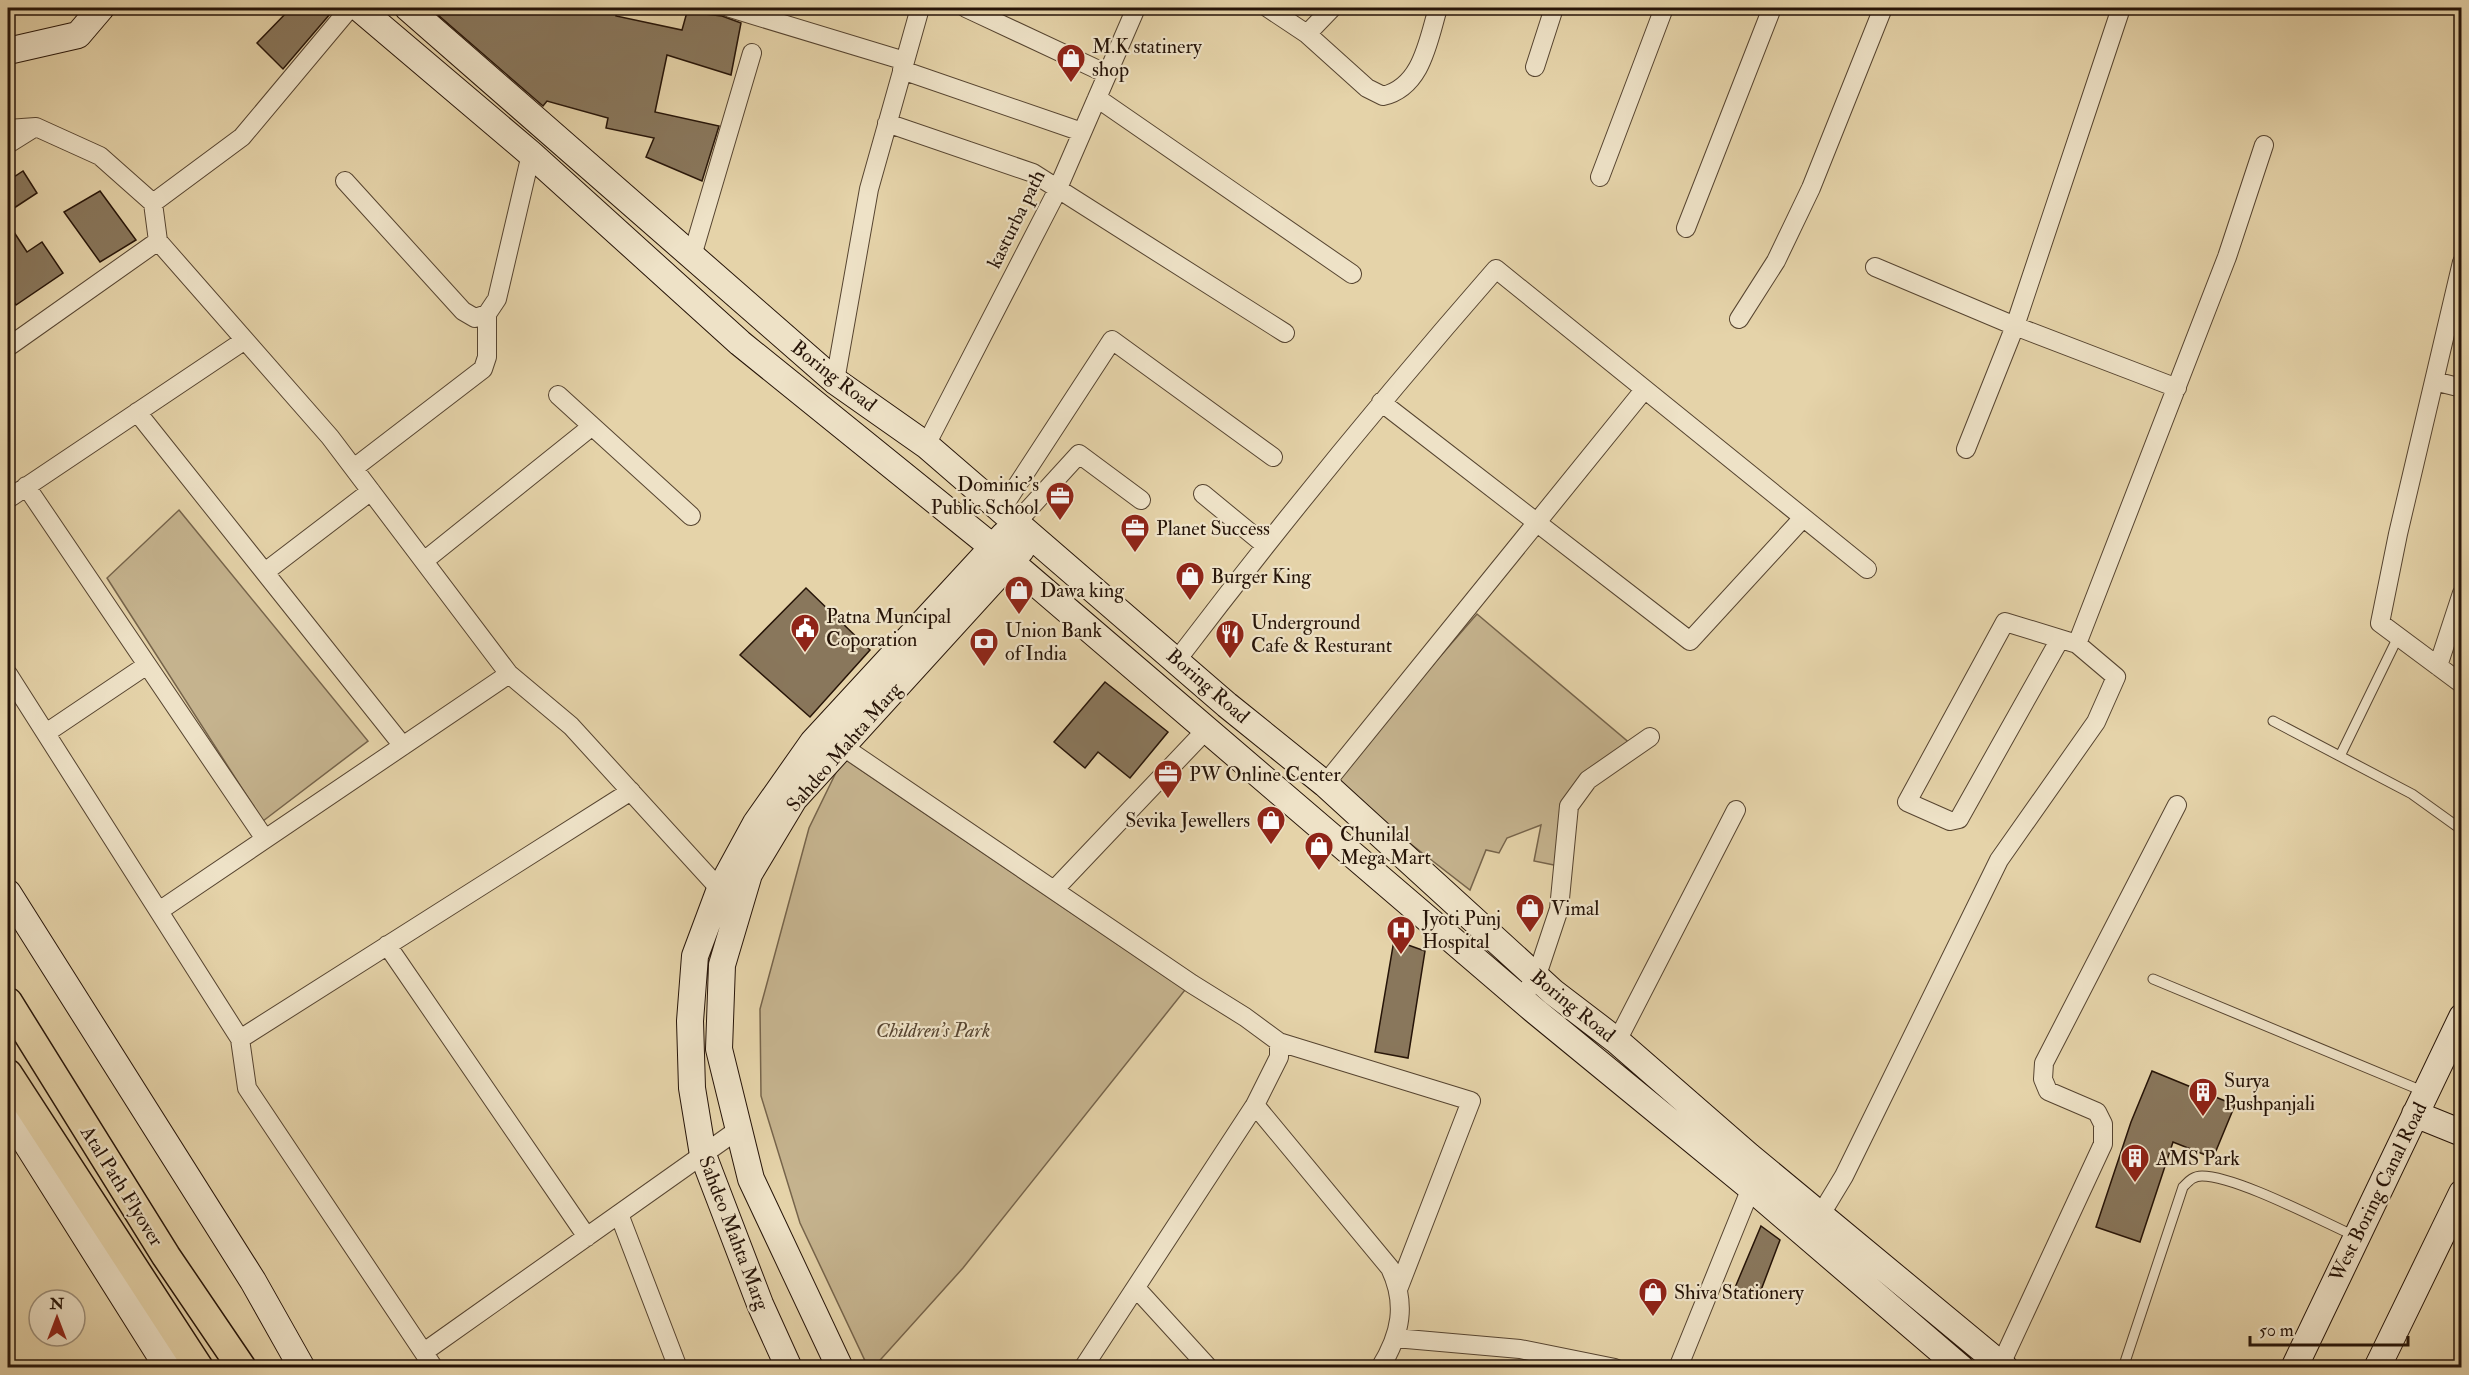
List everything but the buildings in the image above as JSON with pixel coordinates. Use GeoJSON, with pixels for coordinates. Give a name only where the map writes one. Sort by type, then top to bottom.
{"type":"FeatureCollection","features":[{"type":"Feature","properties":{"kind":"main road","name":"Atal Path Flyover"},"geometry":{"type":"LineString","coordinates":[[8,1002],[166,1256],[242,1368]]}},
{"type":"Feature","properties":{"kind":"main road","name":"Atal Path Flyover"},"geometry":{"type":"LineString","coordinates":[[8,1074],[199,1368]]}},
{"type":"Feature","properties":{"kind":"street"},"geometry":{"type":"LineString","coordinates":[[8,51],[78,35],[101,8]]}},
{"type":"Feature","properties":{"kind":"street"},"geometry":{"type":"LineString","coordinates":[[153,203],[242,137],[350,8]]}},
{"type":"Feature","properties":{"kind":"street"},"geometry":{"type":"LineString","coordinates":[[359,8],[531,154],[740,343],[1001,554],[1521,999],[1751,1188],[1937,1359],[1961,1368]]}},
{"type":"Feature","properties":{"kind":"street","name":"Boring Road"},"geometry":{"type":"LineString","coordinates":[[408,8],[835,381],[926,445],[1325,784],[1536,978],[1617,1041],[1819,1215],[2003,1366]]}},
{"type":"Feature","properties":{"kind":"street"},"geometry":{"type":"LineString","coordinates":[[730,8],[903,66],[1082,132]]}},
{"type":"Feature","properties":{"kind":"street"},"geometry":{"type":"LineString","coordinates":[[835,381],[869,189],[920,8]]}},
{"type":"Feature","properties":{"kind":"street"},"geometry":{"type":"LineString","coordinates":[[966,8],[1107,75]]}},
{"type":"Feature","properties":{"kind":"street","name":"kasturba path"},"geometry":{"type":"LineString","coordinates":[[926,445],[1058,188],[1136,8]]}},
{"type":"Feature","properties":{"kind":"street"},"geometry":{"type":"LineString","coordinates":[[1268,8],[1307,34],[1367,88],[1383,96],[1404,89],[1417,70],[1438,8]]}},
{"type":"Feature","properties":{"kind":"street"},"geometry":{"type":"LineString","coordinates":[[1307,34],[1332,8]]}},
{"type":"Feature","properties":{"kind":"street"},"geometry":{"type":"LineString","coordinates":[[1535,67],[1554,8]]}},
{"type":"Feature","properties":{"kind":"street"},"geometry":{"type":"LineString","coordinates":[[1600,177],[1664,8]]}},
{"type":"Feature","properties":{"kind":"street"},"geometry":{"type":"LineString","coordinates":[[1686,228],[1772,8]]}},
{"type":"Feature","properties":{"kind":"street"},"geometry":{"type":"LineString","coordinates":[[1739,319],[1776,261],[1806,198],[1882,8]]}},
{"type":"Feature","properties":{"kind":"street"},"geometry":{"type":"LineString","coordinates":[[1966,449],[2015,326],[2121,8]]}},
{"type":"Feature","properties":{"kind":"street"},"geometry":{"type":"LineString","coordinates":[[692,256],[752,53]]}},
{"type":"Feature","properties":{"kind":"street"},"geometry":{"type":"LineString","coordinates":[[1097,98],[1352,274]]}},
{"type":"Feature","properties":{"kind":"street"},"geometry":{"type":"LineString","coordinates":[[887,123],[1022,167],[1285,333]]}},
{"type":"Feature","properties":{"kind":"street"},"geometry":{"type":"LineString","coordinates":[[8,144],[36,127]]}},
{"type":"Feature","properties":{"kind":"street"},"geometry":{"type":"LineString","coordinates":[[8,129],[36,127],[100,156],[153,203],[158,241],[330,436],[509,674],[571,726],[739,909]]}},
{"type":"Feature","properties":{"kind":"street"},"geometry":{"type":"LineString","coordinates":[[2077,644],[2178,388],[2227,257],[2264,145]]}},
{"type":"Feature","properties":{"kind":"street"},"geometry":{"type":"LineString","coordinates":[[354,468],[483,369],[488,357],[487,314],[497,299],[531,154]]}},
{"type":"Feature","properties":{"kind":"street"},"geometry":{"type":"LineString","coordinates":[[345,181],[463,311],[475,318],[487,314]]}},
{"type":"Feature","properties":{"kind":"street"},"geometry":{"type":"LineString","coordinates":[[8,347],[158,241]]}},
{"type":"Feature","properties":{"kind":"street"},"geometry":{"type":"LineString","coordinates":[[2462,262],[2380,623],[2462,684]]}},
{"type":"Feature","properties":{"kind":"street"},"geometry":{"type":"LineString","coordinates":[[1875,267],[2015,326],[2178,388]]}},
{"type":"Feature","properties":{"kind":"street"},"geometry":{"type":"LineString","coordinates":[[1177,660],[1265,544],[1381,402],[1496,269],[1802,519],[1867,569]]}},
{"type":"Feature","properties":{"kind":"street"},"geometry":{"type":"LineString","coordinates":[[8,499],[245,340]]}},
{"type":"Feature","properties":{"kind":"street"},"geometry":{"type":"LineString","coordinates":[[1017,523],[1112,340],[1274,457]]}},
{"type":"Feature","properties":{"kind":"street"},"geometry":{"type":"LineString","coordinates":[[2434,381],[2462,388]]}},
{"type":"Feature","properties":{"kind":"street"},"geometry":{"type":"LineString","coordinates":[[1325,784],[1538,524],[1644,390]]}},
{"type":"Feature","properties":{"kind":"street"},"geometry":{"type":"LineString","coordinates":[[558,395],[591,428],[691,516]]}},
{"type":"Feature","properties":{"kind":"street"},"geometry":{"type":"LineString","coordinates":[[1381,402],[1690,642],[1802,519]]}},
{"type":"Feature","properties":{"kind":"street"},"geometry":{"type":"LineString","coordinates":[[137,412],[403,746]]}},
{"type":"Feature","properties":{"kind":"street"},"geometry":{"type":"LineString","coordinates":[[424,561],[591,428]]}},
{"type":"Feature","properties":{"kind":"street"},"geometry":{"type":"LineString","coordinates":[[1017,523],[1079,454],[1141,500]]}},
{"type":"Feature","properties":{"kind":"street"},"geometry":{"type":"LineString","coordinates":[[26,486],[265,839]]}},
{"type":"Feature","properties":{"kind":"street"},"geometry":{"type":"LineString","coordinates":[[265,572],[371,491]]}},
{"type":"Feature","properties":{"kind":"street"},"geometry":{"type":"LineString","coordinates":[[1203,494],[1265,544]]}},
{"type":"Feature","properties":{"kind":"street","name":"Sahdeo Mahta Marg"},"geometry":{"type":"LineString","coordinates":[[840,1368],[751,1179],[719,1049],[722,965],[749,874],[794,799],[842,746],[1001,554],[1017,523]]}},
{"type":"Feature","properties":{"kind":"street","name":"Sahdeo Mahta Marg"},"geometry":{"type":"LineString","coordinates":[[789,1368],[760,1304],[703,1155],[692,1088],[690,1021],[695,956],[720,888],[756,823],[813,742],[1001,554]]}},
{"type":"Feature","properties":{"kind":"street"},"geometry":{"type":"LineString","coordinates":[[2438,666],[2462,593]]}},
{"type":"Feature","properties":{"kind":"street"},"geometry":{"type":"LineString","coordinates":[[1808,1238],[1819,1215],[1844,1176],[1999,860],[2096,722],[2116,677],[2077,644],[2005,622],[1907,802],[1950,821],[1959,819],[2060,639]]}},
{"type":"Feature","properties":{"kind":"street"},"geometry":{"type":"LineString","coordinates":[[46,733],[147,665]]}},
{"type":"Feature","properties":{"kind":"street"},"geometry":{"type":"LineString","coordinates":[[8,674],[240,1039],[246,1088],[434,1368]]}},
{"type":"Feature","properties":{"kind":"street"},"geometry":{"type":"LineString","coordinates":[[159,911],[509,674]]}},
{"type":"Feature","properties":{"kind":"street"},"geometry":{"type":"LineString","coordinates":[[1054,890],[1206,730]]}},
{"type":"Feature","properties":{"kind":"street"},"geometry":{"type":"LineString","coordinates":[[1521,999],[1536,978],[1563,894],[1564,835],[1569,806],[1575,794],[1588,780],[1650,737]]}},
{"type":"Feature","properties":{"kind":"street"},"geometry":{"type":"LineString","coordinates":[[842,746],[1279,1042],[1471,1101],[1399,1287]]}},
{"type":"Feature","properties":{"kind":"street"},"geometry":{"type":"LineString","coordinates":[[240,1039],[630,791]]}},
{"type":"Feature","properties":{"kind":"street"},"geometry":{"type":"LineString","coordinates":[[2003,1366],[2103,1144],[2103,1124],[2097,1112],[2048,1091],[2043,1078],[2044,1063],[2177,805]]}},
{"type":"Feature","properties":{"kind":"street"},"geometry":{"type":"LineString","coordinates":[[1617,1041],[1736,810]]}},
{"type":"Feature","properties":{"kind":"street"},"geometry":{"type":"LineString","coordinates":[[8,893],[254,1281],[302,1368]]}},
{"type":"Feature","properties":{"kind":"street"},"geometry":{"type":"LineString","coordinates":[[387,945],[587,1237]]}},
{"type":"Feature","properties":{"kind":"street","name":"West Boring Canal Road"},"geometry":{"type":"LineString","coordinates":[[2294,1368],[2462,1017]]}},
{"type":"Feature","properties":{"kind":"street"},"geometry":{"type":"LineString","coordinates":[[1083,1368],[1255,1105],[1279,1057],[1279,1042]]}},
{"type":"Feature","properties":{"kind":"street"},"geometry":{"type":"LineString","coordinates":[[2420,1103],[2462,1133]]}},
{"type":"Feature","properties":{"kind":"street"},"geometry":{"type":"LineString","coordinates":[[1255,1105],[1390,1268],[1399,1287],[1401,1300],[1395,1338],[1380,1368]]}},
{"type":"Feature","properties":{"kind":"street"},"geometry":{"type":"LineString","coordinates":[[8,1114],[168,1368]]}},
{"type":"Feature","properties":{"kind":"street"},"geometry":{"type":"LineString","coordinates":[[424,1352],[739,1129]]}},
{"type":"Feature","properties":{"kind":"street"},"geometry":{"type":"LineString","coordinates":[[1678,1368],[1751,1188]]}},
{"type":"Feature","properties":{"kind":"street"},"geometry":{"type":"LineString","coordinates":[[2377,1368],[2462,1193]]}},
{"type":"Feature","properties":{"kind":"street"},"geometry":{"type":"LineString","coordinates":[[620,1214],[678,1368]]}},
{"type":"Feature","properties":{"kind":"street"},"geometry":{"type":"LineString","coordinates":[[1136,1288],[1209,1368]]}},
{"type":"Feature","properties":{"kind":"street"},"geometry":{"type":"LineString","coordinates":[[1395,1338],[1615,1368]]}},
{"type":"Feature","properties":{"kind":"lane"},"geometry":{"type":"LineString","coordinates":[[2340,756],[2398,637]]}},
{"type":"Feature","properties":{"kind":"lane"},"geometry":{"type":"LineString","coordinates":[[2273,721],[2412,794],[2462,830]]}},
{"type":"Feature","properties":{"kind":"lane"},"geometry":{"type":"LineString","coordinates":[[2153,979],[2420,1103]]}},
{"type":"Feature","properties":{"kind":"lane"},"geometry":{"type":"LineString","coordinates":[[2123,1368],[2183,1187],[2189,1179],[2200,1176],[2235,1184],[2356,1236]]}},
{"type":"Feature","properties":{"kind":"green space"},"geometry":{"type":"Polygon","coordinates":[[[179,510],[368,741],[263,821],[107,578],[179,510]]]}},
{"type":"Feature","properties":{"kind":"green space"},"geometry":{"type":"Polygon","coordinates":[[[1477,614],[1632,745],[1585,776],[1560,804],[1559,866],[1534,861],[1541,825],[1507,838],[1499,853],[1486,850],[1470,890],[1331,782],[1477,614]]]}},
{"type":"Feature","properties":{"kind":"green space","name":"Children's Park"},"geometry":{"type":"Polygon","coordinates":[[[843,758],[1185,990],[963,1268],[873,1368],[868,1367],[800,1223],[761,1096],[760,1009],[809,828],[843,758]]]}},
{"type":"Feature","properties":{"kind":"place","name":"M.K statinery shop"},"geometry":{"type":"Point","coordinates":[1071,84]}},
{"type":"Feature","properties":{"kind":"place","name":"Dominic's Public School"},"geometry":{"type":"Point","coordinates":[1060,522]}},
{"type":"Feature","properties":{"kind":"place","name":"Planet Success"},"geometry":{"type":"Point","coordinates":[1135,554]}},
{"type":"Feature","properties":{"kind":"place","name":"Burger King"},"geometry":{"type":"Point","coordinates":[1190,602]}},
{"type":"Feature","properties":{"kind":"place","name":"Dawa king"},"geometry":{"type":"Point","coordinates":[1019,616]}},
{"type":"Feature","properties":{"kind":"place","name":"Patna Muncipal Coporation"},"geometry":{"type":"Point","coordinates":[805,654]}},
{"type":"Feature","properties":{"kind":"place","name":"Underground Cafe & Resturant"},"geometry":{"type":"Point","coordinates":[1230,660]}},
{"type":"Feature","properties":{"kind":"place","name":"Union Bank of India"},"geometry":{"type":"Point","coordinates":[984,668]}},
{"type":"Feature","properties":{"kind":"place","name":"PW Online Center"},"geometry":{"type":"Point","coordinates":[1168,800]}},
{"type":"Feature","properties":{"kind":"place","name":"Sevika Jewellers"},"geometry":{"type":"Point","coordinates":[1271,846]}},
{"type":"Feature","properties":{"kind":"place","name":"Chunilal Mega Mart"},"geometry":{"type":"Point","coordinates":[1319,872]}},
{"type":"Feature","properties":{"kind":"place","name":"Vimal"},"geometry":{"type":"Point","coordinates":[1530,934]}},
{"type":"Feature","properties":{"kind":"place","name":"Jyoti Punj Hospital"},"geometry":{"type":"Point","coordinates":[1401,956]}},
{"type":"Feature","properties":{"kind":"place","name":"Surya Pushpanjali"},"geometry":{"type":"Point","coordinates":[2203,1118]}},
{"type":"Feature","properties":{"kind":"place","name":"AMS Park"},"geometry":{"type":"Point","coordinates":[2135,1184]}},
{"type":"Feature","properties":{"kind":"place","name":"Shiva Stationery"},"geometry":{"type":"Point","coordinates":[1653,1318]}}]}
